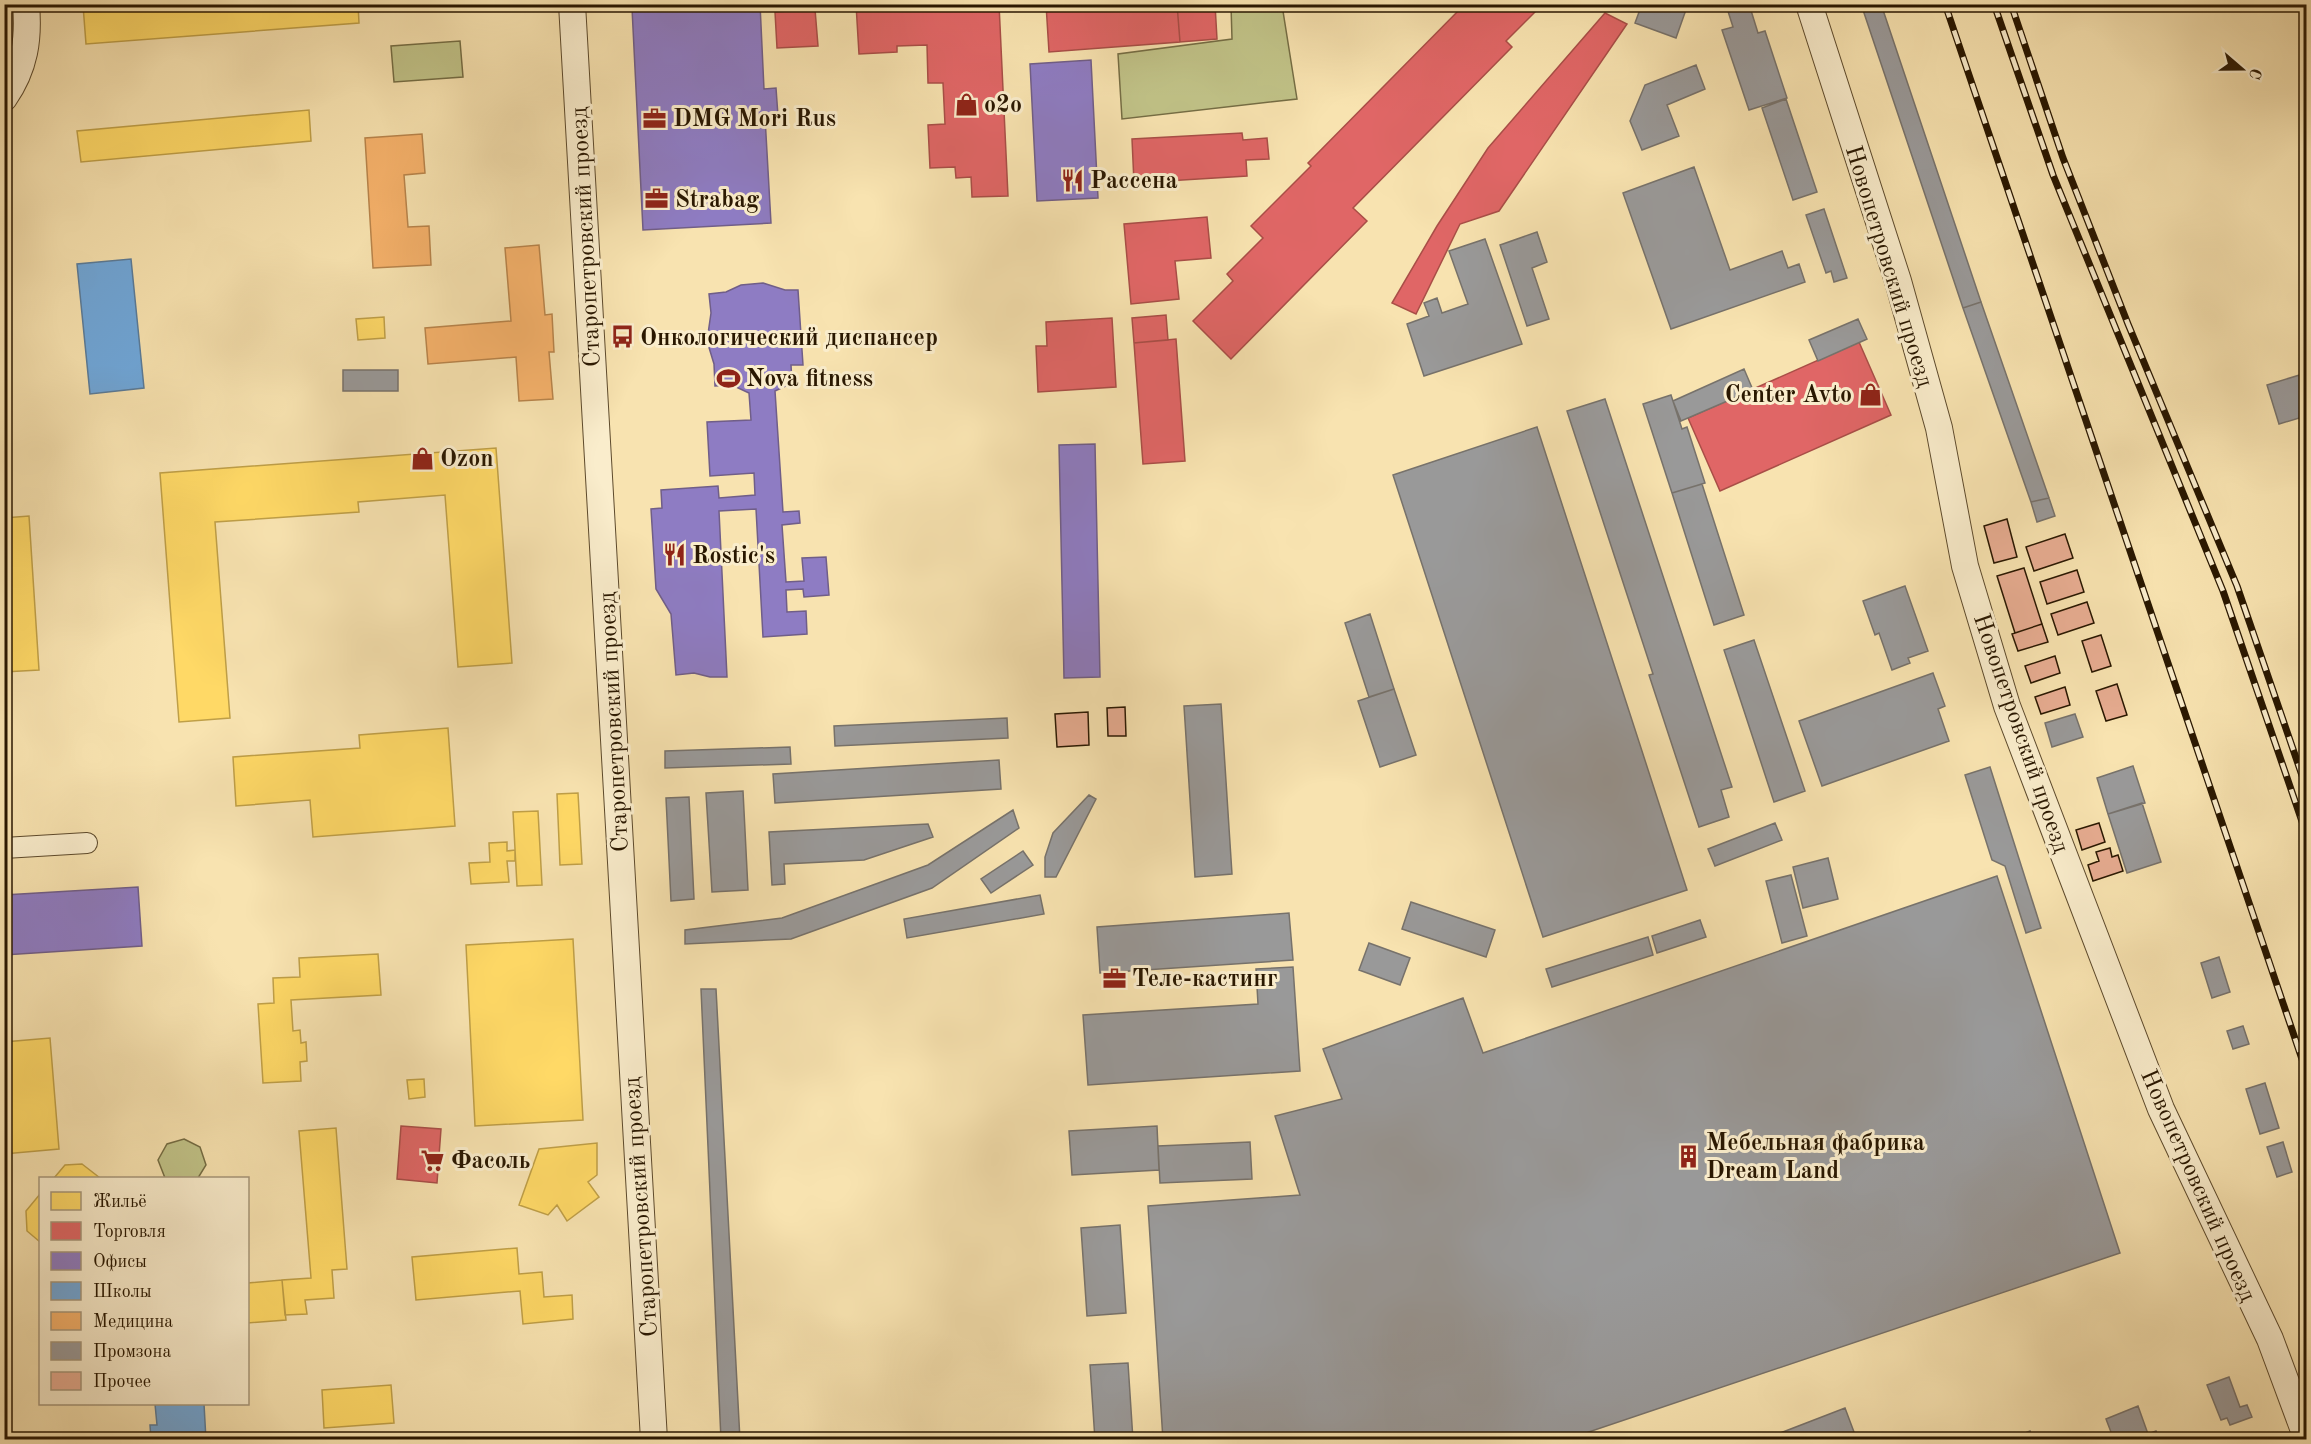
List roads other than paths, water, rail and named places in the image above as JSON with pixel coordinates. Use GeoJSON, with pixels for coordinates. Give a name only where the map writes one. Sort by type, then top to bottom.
{"type":"FeatureCollection","features":[{"type":"Feature","properties":{"kind":"street"},"geometry":{"type":"LineString","coordinates":[[4,98],[16,76],[27,46],[26,4]]}},
{"type":"Feature","properties":{"kind":"street","name":"Старопетровский проезд"},"geometry":{"type":"LineString","coordinates":[[572,4],[654,1440]]}},
{"type":"Feature","properties":{"kind":"street","name":"Новопетровский проезд"},"geometry":{"type":"LineString","coordinates":[[1809,4],[1898,281],[1939,428],[1965,566],[2007,706],[2161,1108],[2270,1340],[2307,1436]]}},
{"type":"Feature","properties":{"kind":"street"},"geometry":{"type":"LineString","coordinates":[[4,848],[87,843]]}},
{"type":"Feature","properties":{"kind":"railway"},"geometry":{"type":"LineString","coordinates":[[1945,4],[2306,1071]]}},
{"type":"Feature","properties":{"kind":"railway"},"geometry":{"type":"LineString","coordinates":[[1994,4],[2053,175],[2223,591],[2306,833]]}},
{"type":"Feature","properties":{"kind":"railway"},"geometry":{"type":"LineString","coordinates":[[2011,4],[2063,158],[2128,324],[2237,586],[2306,787]]}},
{"type":"Feature","properties":{"kind":"place","name":"o2o"},"geometry":{"type":"Point","coordinates":[966,104]}},
{"type":"Feature","properties":{"kind":"place","name":"DMG Mori Rus"},"geometry":{"type":"Point","coordinates":[655,118]}},
{"type":"Feature","properties":{"kind":"place","name":"Рассена"},"geometry":{"type":"Point","coordinates":[1072,180]}},
{"type":"Feature","properties":{"kind":"place","name":"Strabag"},"geometry":{"type":"Point","coordinates":[657,199]}},
{"type":"Feature","properties":{"kind":"place","name":"Онкологический диспансер"},"geometry":{"type":"Point","coordinates":[622,337]}},
{"type":"Feature","properties":{"kind":"place","name":"Nova fitness"},"geometry":{"type":"Point","coordinates":[728,378]}},
{"type":"Feature","properties":{"kind":"place","name":"Center Avto"},"geometry":{"type":"Point","coordinates":[1870,394]}},
{"type":"Feature","properties":{"kind":"place","name":"Ozon"},"geometry":{"type":"Point","coordinates":[422,458]}},
{"type":"Feature","properties":{"kind":"place","name":"Rostic's"},"geometry":{"type":"Point","coordinates":[674,555]}},
{"type":"Feature","properties":{"kind":"place","name":"Теле-кастинг"},"geometry":{"type":"Point","coordinates":[1114,978]}},
{"type":"Feature","properties":{"kind":"place","name":"Мебельная фабрика Dream Land"},"geometry":{"type":"Point","coordinates":[1688,1156]}},
{"type":"Feature","properties":{"kind":"place","name":"Фасоль"},"geometry":{"type":"Point","coordinates":[433,1160]}}]}
